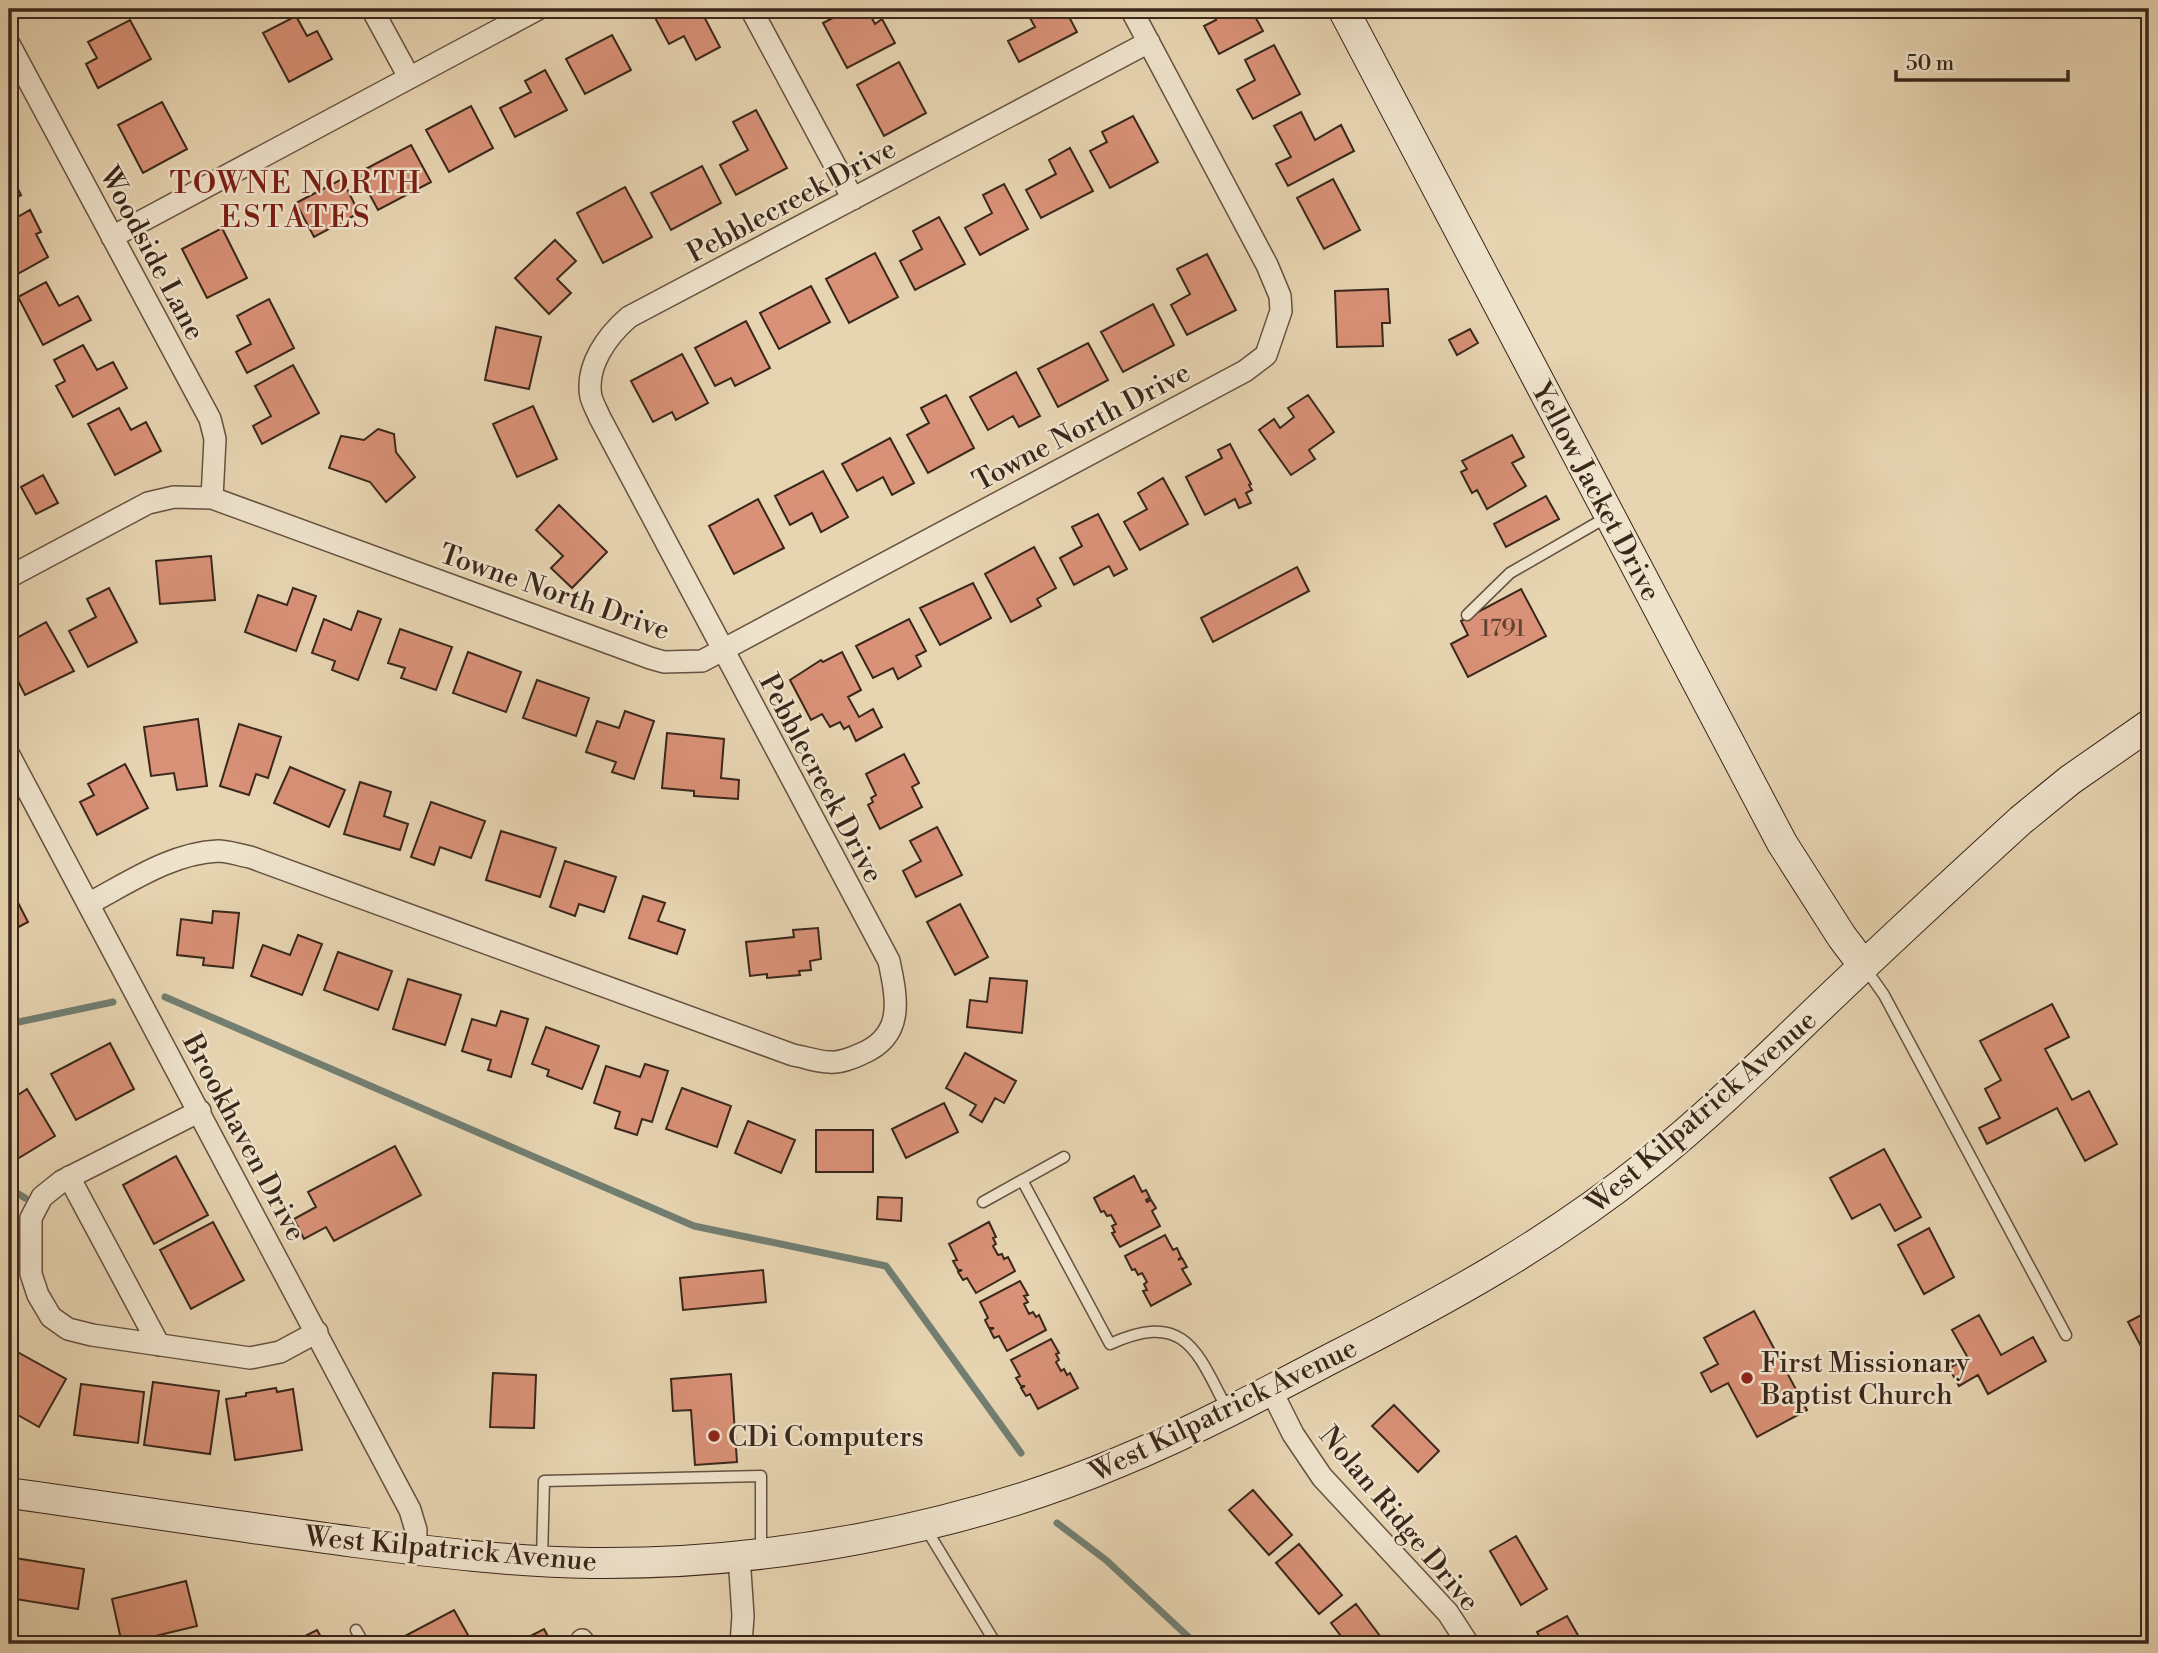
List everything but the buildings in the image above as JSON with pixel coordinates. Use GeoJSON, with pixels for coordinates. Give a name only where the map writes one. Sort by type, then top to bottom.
{"type":"FeatureCollection","features":[{"type":"Feature","properties":{"kind":"main road","name":"Yellow Jacket Drive"},"geometry":{"type":"LineString","coordinates":[[1343,9],[1782,843],[1842,937],[1864,966]]}},
{"type":"Feature","properties":{"kind":"main road","name":"West Kilpatrick Avenue"},"geometry":{"type":"LineString","coordinates":[[9,1493],[415,1550],[542,1562],[595,1563],[750,1554],[840,1541],[924,1524],[993,1506],[1082,1477],[1130,1458],[1228,1412],[1463,1290],[1589,1210],[1653,1160],[1726,1097],[2021,820],[2070,780],[2149,725]]}},
{"type":"Feature","properties":{"kind":"street"},"geometry":{"type":"LineString","coordinates":[[372,9],[409,77]]}},
{"type":"Feature","properties":{"kind":"street"},"geometry":{"type":"LineString","coordinates":[[112,237],[538,9]]}},
{"type":"Feature","properties":{"kind":"street"},"geometry":{"type":"LineString","coordinates":[[751,9],[853,199]]}},
{"type":"Feature","properties":{"kind":"street"},"geometry":{"type":"LineString","coordinates":[[1131,9],[1149,42]]}},
{"type":"Feature","properties":{"kind":"street","name":"Pebblecreek Drive"},"geometry":{"type":"LineString","coordinates":[[88,904],[169,862],[220,851],[250,857],[793,1055],[832,1063],[872,1050],[886,1038],[895,1018],[895,991],[889,961],[600,418],[591,396],[592,373],[600,351],[613,331],[629,317],[1149,42]]}},
{"type":"Feature","properties":{"kind":"street","name":"Towne North Drive"},"geometry":{"type":"LineString","coordinates":[[9,577],[148,503],[172,497],[212,498],[664,662],[702,661],[1245,371],[1266,355],[1281,311],[1280,296],[1274,279],[1149,42]]}},
{"type":"Feature","properties":{"kind":"street","name":"Woodside Lane"},"geometry":{"type":"LineString","coordinates":[[9,44],[210,419],[215,439],[212,498]]}},
{"type":"Feature","properties":{"kind":"street","name":"Brookhaven Drive"},"geometry":{"type":"LineString","coordinates":[[9,755],[411,1510],[416,1530],[415,1550]]}},
{"type":"Feature","properties":{"kind":"street"},"geometry":{"type":"LineString","coordinates":[[200,1111],[69,1177],[42,1197],[31,1218],[31,1274],[38,1295],[51,1317],[68,1329],[92,1335],[250,1358],[279,1352],[317,1332]]}},
{"type":"Feature","properties":{"kind":"street"},"geometry":{"type":"LineString","coordinates":[[69,1177],[159,1345]]}},
{"type":"Feature","properties":{"kind":"street","name":"Nolan Ridge Drive"},"geometry":{"type":"LineString","coordinates":[[1271,1390],[1293,1434],[1322,1477],[1448,1613],[1468,1644]]}},
{"type":"Feature","properties":{"kind":"street"},"geometry":{"type":"LineString","coordinates":[[741,1644],[750,1554]]}},
{"type":"Feature","properties":{"kind":"lane"},"geometry":{"type":"LineString","coordinates":[[1467,615],[1510,573],[1610,516]]}},
{"type":"Feature","properties":{"kind":"lane"},"geometry":{"type":"LineString","coordinates":[[1864,966],[1884,995],[2066,1335]]}},
{"type":"Feature","properties":{"kind":"lane"},"geometry":{"type":"LineString","coordinates":[[983,1202],[1064,1157]]}},
{"type":"Feature","properties":{"kind":"lane"},"geometry":{"type":"LineString","coordinates":[[1022,1180],[1110,1344],[1132,1334],[1152,1332],[1172,1334],[1189,1343],[1198,1354],[1228,1412]]}},
{"type":"Feature","properties":{"kind":"lane"},"geometry":{"type":"LineString","coordinates":[[542,1562],[544,1481],[761,1476],[750,1554]]}},
{"type":"Feature","properties":{"kind":"lane"},"geometry":{"type":"LineString","coordinates":[[924,1524],[996,1644]]}},
{"type":"Feature","properties":{"kind":"lane"},"geometry":{"type":"LineString","coordinates":[[356,1630],[364,1644]]}},
{"type":"Feature","properties":{"kind":"waterway"},"geometry":{"type":"LineString","coordinates":[[165,997],[694,1226],[886,1266],[1021,1453]]}},
{"type":"Feature","properties":{"kind":"waterway"},"geometry":{"type":"LineString","coordinates":[[9,1024],[113,1002]]}},
{"type":"Feature","properties":{"kind":"waterway"},"geometry":{"type":"LineString","coordinates":[[9,1188],[25,1198]]}},
{"type":"Feature","properties":{"kind":"waterway"},"geometry":{"type":"LineString","coordinates":[[1057,1523],[1106,1560],[1196,1644]]}},
{"type":"Feature","properties":{"kind":"place","name":"First Missionary Baptist Church"},"geometry":{"type":"Point","coordinates":[1747,1378]}},
{"type":"Feature","properties":{"kind":"place","name":"CDi Computers"},"geometry":{"type":"Point","coordinates":[714,1436]}},
{"type":"Feature","properties":{"kind":"district","name":"TOWNE NORTH ESTATES"},"geometry":{"type":"Point","coordinates":[296,200]}}]}
